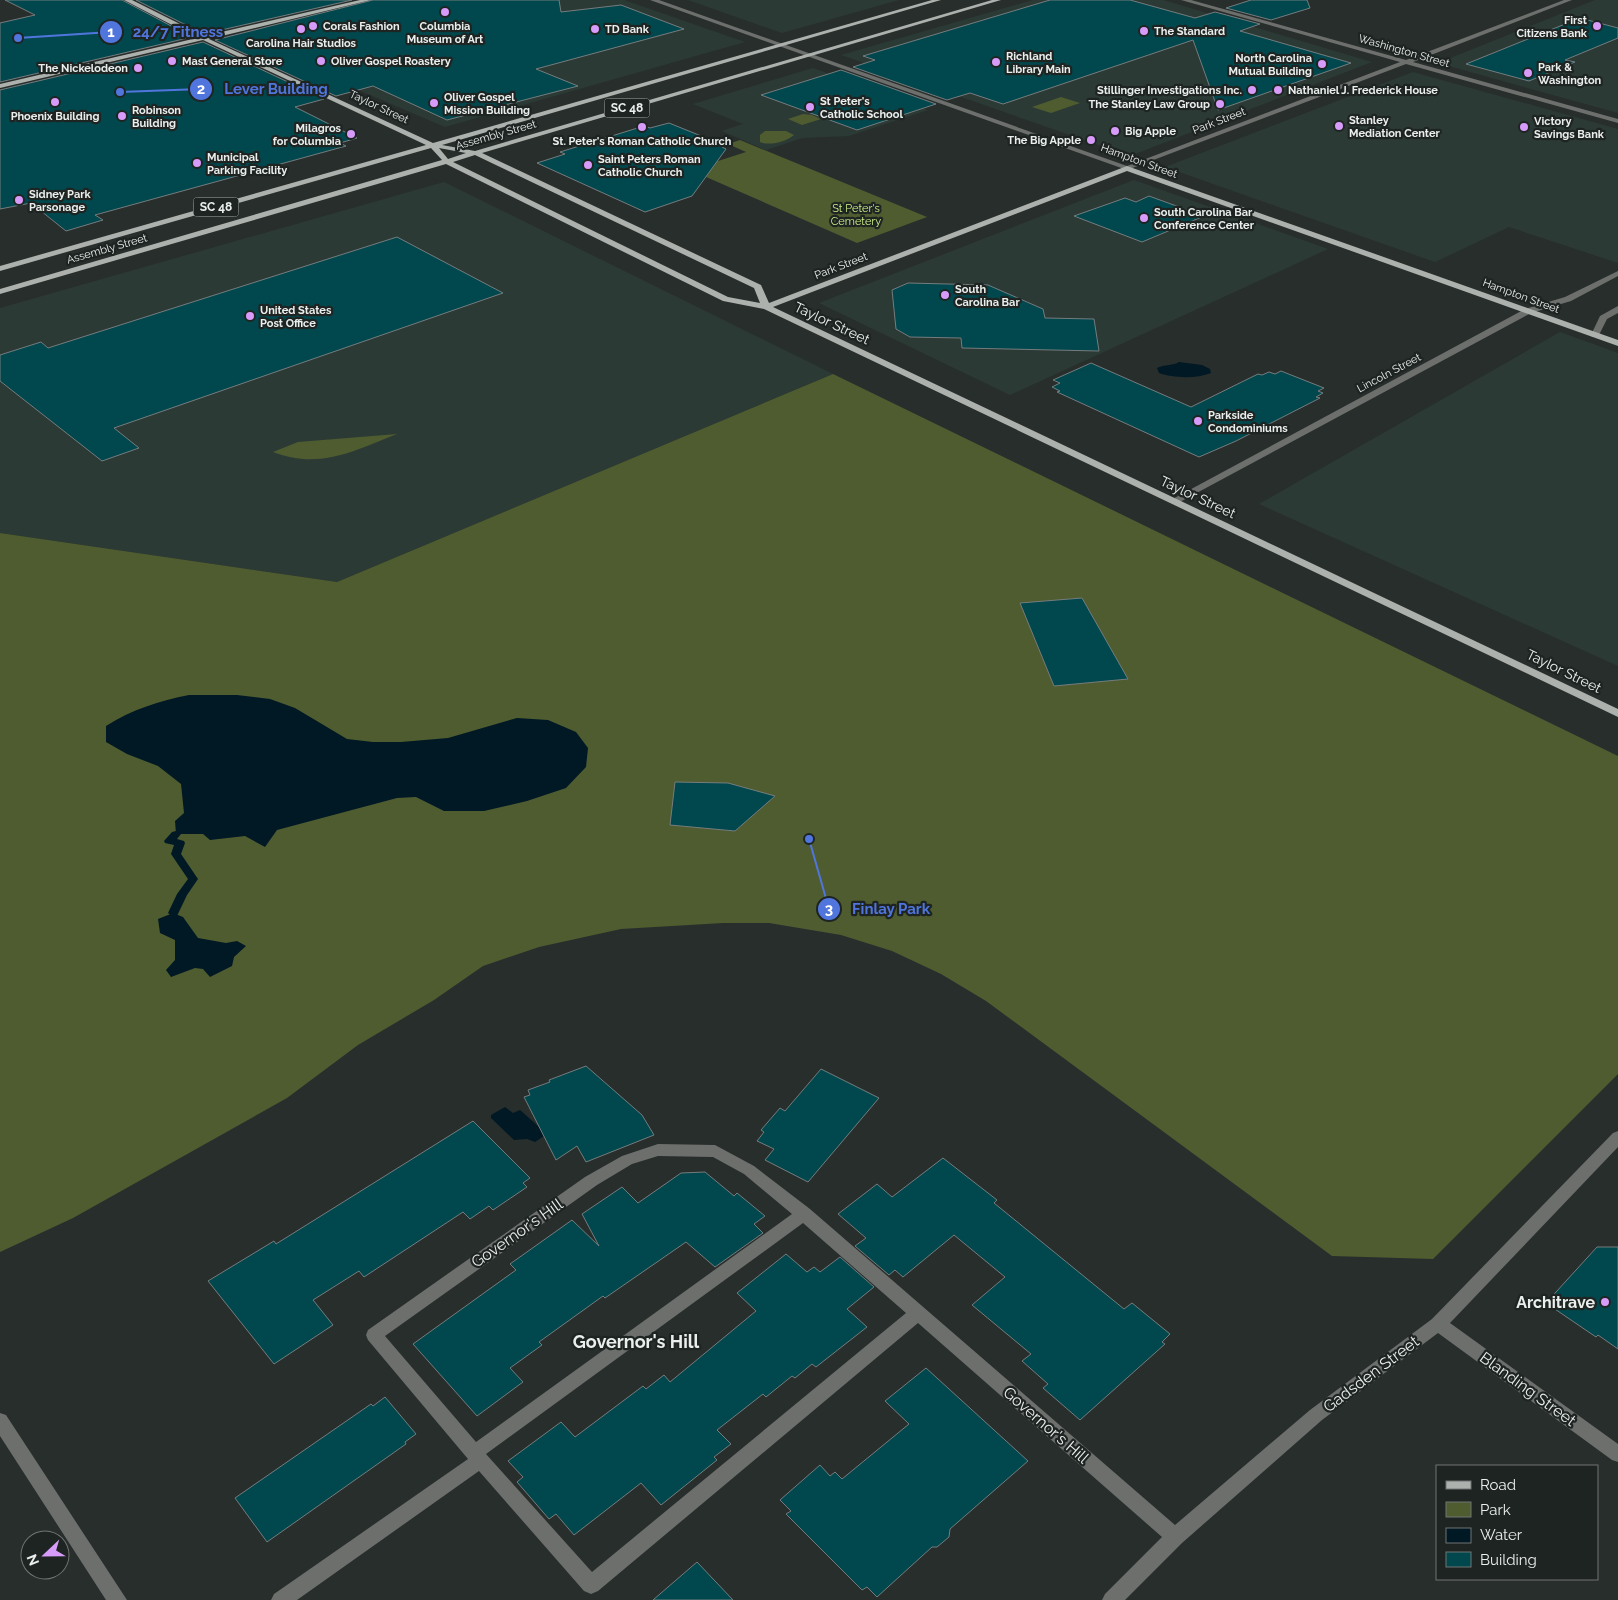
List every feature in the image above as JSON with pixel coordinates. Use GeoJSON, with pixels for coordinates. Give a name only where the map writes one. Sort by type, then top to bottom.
{"type":"FeatureCollection","features":[{"type":"Feature","properties":{"kind":"main road","name":"Taylor Street"},"geometry":{"type":"LineString","coordinates":[[127,0],[196,35],[432,145],[476,153],[758,286],[766,307]]}},
{"type":"Feature","properties":{"kind":"main road"},"geometry":{"type":"LineString","coordinates":[[0,80],[348,0]]}},
{"type":"Feature","properties":{"kind":"main road"},"geometry":{"type":"LineString","coordinates":[[0,86],[368,0]]}},
{"type":"Feature","properties":{"kind":"main road","name":"Assembly Street"},"geometry":{"type":"LineString","coordinates":[[0,268],[938,0]]}},
{"type":"Feature","properties":{"kind":"main road","name":"Assembly Street"},"geometry":{"type":"LineString","coordinates":[[0,291],[998,0]]}},
{"type":"Feature","properties":{"kind":"main road","name":"Taylor Street"},"geometry":{"type":"LineString","coordinates":[[432,145],[446,161],[726,299],[766,307],[1618,713]]}},
{"type":"Feature","properties":{"kind":"main road","name":"Park Street"},"geometry":{"type":"LineString","coordinates":[[766,307],[1127,168]]}},
{"type":"Feature","properties":{"kind":"main road","name":"Hampton Street"},"geometry":{"type":"LineString","coordinates":[[1127,168],[1618,343]]}},
{"type":"Feature","properties":{"kind":"street","name":"Hampton Street"},"geometry":{"type":"LineString","coordinates":[[653,0],[1127,168]]}},
{"type":"Feature","properties":{"kind":"street","name":"Washington Street"},"geometry":{"type":"LineString","coordinates":[[1184,0],[1618,121]]}},
{"type":"Feature","properties":{"kind":"street","name":"Park Street"},"geometry":{"type":"LineString","coordinates":[[1127,168],[1569,0]]}},
{"type":"Feature","properties":{"kind":"street","name":"Lincoln Street"},"geometry":{"type":"LineString","coordinates":[[1174,501],[1528,311],[1568,299],[1618,273]]}},
{"type":"Feature","properties":{"kind":"street"},"geometry":{"type":"LineString","coordinates":[[1595,335],[1603,318],[1618,309]]}},
{"type":"Feature","properties":{"kind":"street","name":"Gadsden Street"},"geometry":{"type":"LineString","coordinates":[[1112,1600],[1175,1537],[1316,1415],[1438,1324],[1618,1137]]}},
{"type":"Feature","properties":{"kind":"street","name":"Governor's Hill"},"geometry":{"type":"LineString","coordinates":[[918,1313],[591,1585],[477,1456],[374,1335],[590,1181],[627,1160],[658,1150],[715,1151],[749,1170],[804,1214],[918,1313],[1175,1537]]}},
{"type":"Feature","properties":{"kind":"street"},"geometry":{"type":"LineString","coordinates":[[281,1600],[804,1214]]}},
{"type":"Feature","properties":{"kind":"street","name":"Blanding Street"},"geometry":{"type":"LineString","coordinates":[[1438,1324],[1618,1454]]}},
{"type":"Feature","properties":{"kind":"street"},"geometry":{"type":"LineString","coordinates":[[0,1422],[117,1600]]}},
{"type":"Feature","properties":{"kind":"shaded area"},"geometry":{"type":"Polygon","coordinates":[[[402,0],[624,0],[745,42],[445,127],[237,38],[402,0]]]}},
{"type":"Feature","properties":{"kind":"shaded area"},"geometry":{"type":"Polygon","coordinates":[[[688,0],[899,0],[782,33],[688,0]]]}},
{"type":"Feature","properties":{"kind":"shaded area"},"geometry":{"type":"Polygon","coordinates":[[[1033,0],[1163,0],[1372,62],[1130,156],[841,55],[1033,0]]]}},
{"type":"Feature","properties":{"kind":"shaded area"},"geometry":{"type":"Polygon","coordinates":[[[1595,0],[1618,0],[1618,113],[1438,63],[1595,0]]]}},
{"type":"Feature","properties":{"kind":"shaded area","name":"St Peter's Catholic School"},"geometry":{"type":"Polygon","coordinates":[[[813,68],[928,110],[849,136],[802,138],[766,150],[722,131],[743,124],[693,104],[813,68]]]}},
{"type":"Feature","properties":{"kind":"shaded area"},"geometry":{"type":"Polygon","coordinates":[[[1413,72],[1618,129],[1618,263],[1509,227],[1435,262],[1165,167],[1413,72]]]}},
{"type":"Feature","properties":{"kind":"shaded area"},"geometry":{"type":"Polygon","coordinates":[[[1134,180],[1328,249],[1010,395],[819,303],[1134,180]]]}},
{"type":"Feature","properties":{"kind":"shaded area"},"geometry":{"type":"Polygon","coordinates":[[[444,182],[833,374],[337,582],[0,533],[0,308],[444,182]]]}},
{"type":"Feature","properties":{"kind":"shaded area"},"geometry":{"type":"Polygon","coordinates":[[[1560,332],[1618,353],[1618,666],[1259,504],[1560,332]]]}},
{"type":"Feature","properties":{"kind":"green space"},"geometry":{"type":"Polygon","coordinates":[[[1061,97],[1080,103],[1051,113],[1032,107],[1061,97]]]}},
{"type":"Feature","properties":{"kind":"green space"},"geometry":{"type":"Polygon","coordinates":[[[803,114],[821,119],[802,125],[788,119],[803,114]]]}},
{"type":"Feature","properties":{"kind":"green space"},"geometry":{"type":"Polygon","coordinates":[[[765,131],[786,131],[794,135],[787,140],[768,144],[760,142],[760,135],[765,131]]]}},
{"type":"Feature","properties":{"kind":"green space","name":"St Peter's Cemetery"},"geometry":{"type":"Polygon","coordinates":[[[740,140],[927,217],[857,243],[690,170],[746,152],[728,144],[740,140]]]}},
{"type":"Feature","properties":{"kind":"green space"},"geometry":{"type":"Polygon","coordinates":[[[833,374],[1618,756],[1618,1074],[1433,1259],[1332,1256],[986,1001],[941,974],[892,951],[841,935],[769,923],[723,923],[621,929],[539,947],[483,966],[434,1000],[358,1045],[287,1098],[73,1218],[0,1252],[0,533],[337,582],[833,374]]]}},
{"type":"Feature","properties":{"kind":"green space"},"geometry":{"type":"Polygon","coordinates":[[[397,434],[351,452],[321,459],[290,457],[273,452],[298,442],[397,434]]]}},
{"type":"Feature","properties":{"kind":"water"},"geometry":{"type":"Polygon","coordinates":[[[1179,362],[1202,365],[1210,369],[1211,373],[1185,377],[1159,373],[1157,368],[1179,362]]]}},
{"type":"Feature","properties":{"kind":"water"},"geometry":{"type":"Polygon","coordinates":[[[189,695],[237,695],[270,699],[295,708],[347,739],[373,742],[448,738],[517,718],[548,720],[576,732],[588,748],[586,767],[566,788],[527,801],[484,811],[444,811],[416,797],[397,798],[277,830],[265,847],[245,836],[210,840],[203,834],[176,834],[175,821],[184,813],[181,784],[158,766],[127,754],[106,742],[106,726],[146,706],[189,695]]]}},
{"type":"Feature","properties":{"kind":"water"},"geometry":{"type":"Polygon","coordinates":[[[173,913],[183,917],[198,938],[226,943],[237,941],[246,946],[234,957],[232,966],[210,977],[203,969],[195,968],[171,977],[166,970],[175,960],[175,940],[160,933],[158,919],[173,913]]]}},
{"type":"Feature","properties":{"kind":"water"},"geometry":{"type":"Polygon","coordinates":[[[505,1107],[513,1113],[520,1110],[547,1134],[535,1142],[527,1139],[514,1140],[491,1118],[491,1115],[505,1107]]]}},
{"type":"Feature","properties":{"kind":"building"},"geometry":{"type":"Polygon","coordinates":[[[5,0],[122,0],[192,37],[0,82],[0,23],[35,15],[5,0]]]}},
{"type":"Feature","properties":{"kind":"building"},"geometry":{"type":"Polygon","coordinates":[[[136,0],[352,0],[204,34],[136,0]]]}},
{"type":"Feature","properties":{"kind":"building"},"geometry":{"type":"Polygon","coordinates":[[[373,0],[559,0],[561,12],[621,5],[684,29],[536,69],[578,86],[447,120],[373,86],[336,96],[215,40],[373,0]]]}},
{"type":"Feature","properties":{"kind":"building"},"geometry":{"type":"Polygon","coordinates":[[[1050,0],[1130,0],[1195,18],[1215,12],[1260,24],[1240,31],[1351,63],[1218,110],[1193,40],[1003,104],[970,93],[947,100],[853,67],[875,60],[863,56],[1050,0]]]}},
{"type":"Feature","properties":{"kind":"building"},"geometry":{"type":"Polygon","coordinates":[[[1251,0],[1307,0],[1310,8],[1271,20],[1226,8],[1251,0]]]}},
{"type":"Feature","properties":{"kind":"building"},"geometry":{"type":"Polygon","coordinates":[[[1580,18],[1618,28],[1618,38],[1565,60],[1575,62],[1529,81],[1466,64],[1580,18]]]}},
{"type":"Feature","properties":{"kind":"building"},"geometry":{"type":"Polygon","coordinates":[[[203,42],[324,99],[295,107],[357,138],[340,143],[346,146],[95,215],[103,220],[66,231],[31,203],[0,209],[0,90],[203,42]]]}},
{"type":"Feature","properties":{"kind":"building"},"geometry":{"type":"Polygon","coordinates":[[[841,70],[936,104],[857,130],[761,95],[841,70]]]}},
{"type":"Feature","properties":{"kind":"building","name":"Saint Peters Roman Catholic Church"},"geometry":{"type":"Polygon","coordinates":[[[669,123],[726,146],[722,147],[726,149],[692,196],[645,212],[537,163],[565,154],[560,152],[644,126],[650,128],[669,123]]]}},
{"type":"Feature","properties":{"kind":"building","name":"South Carolina Bar Conference Center"},"geometry":{"type":"Polygon","coordinates":[[[1149,196],[1204,216],[1142,242],[1074,216],[1125,198],[1136,202],[1149,196]]]}},
{"type":"Feature","properties":{"kind":"building"},"geometry":{"type":"Polygon","coordinates":[[[397,237],[503,293],[114,428],[139,448],[102,461],[0,381],[0,355],[41,342],[48,348],[397,237]]]}},
{"type":"Feature","properties":{"kind":"building"},"geometry":{"type":"Polygon","coordinates":[[[908,283],[988,285],[1043,309],[1045,318],[1094,319],[1099,351],[962,348],[961,338],[910,337],[896,329],[892,290],[908,283]]]}},
{"type":"Feature","properties":{"kind":"building","name":"Parkside Condominiums"},"geometry":{"type":"Polygon","coordinates":[[[1091,363],[1191,407],[1258,374],[1262,375],[1269,372],[1275,374],[1281,371],[1324,388],[1318,391],[1323,393],[1316,397],[1320,398],[1236,441],[1199,457],[1057,392],[1060,391],[1052,387],[1060,383],[1053,380],[1091,363]]]}},
{"type":"Feature","properties":{"kind":"building"},"geometry":{"type":"Polygon","coordinates":[[[1082,598],[1128,679],[1054,686],[1020,603],[1082,598]]]}},
{"type":"Feature","properties":{"kind":"building"},"geometry":{"type":"Polygon","coordinates":[[[675,782],[728,783],[775,796],[735,831],[670,825],[675,782]]]}},
{"type":"Feature","properties":{"kind":"building"},"geometry":{"type":"Polygon","coordinates":[[[586,1066],[642,1115],[654,1135],[586,1162],[577,1146],[556,1160],[524,1097],[530,1095],[528,1090],[586,1066]]]}},
{"type":"Feature","properties":{"kind":"building"},"geometry":{"type":"Polygon","coordinates":[[[821,1069],[879,1098],[808,1182],[765,1160],[774,1149],[757,1141],[764,1132],[761,1130],[780,1108],[785,1111],[821,1069]]]}},
{"type":"Feature","properties":{"kind":"building"},"geometry":{"type":"Polygon","coordinates":[[[473,1121],[530,1178],[523,1183],[527,1187],[493,1210],[489,1206],[470,1219],[463,1212],[364,1277],[359,1271],[313,1300],[333,1325],[274,1364],[208,1281],[274,1241],[276,1244],[473,1121]]]}},
{"type":"Feature","properties":{"kind":"building"},"geometry":{"type":"Polygon","coordinates":[[[943,1158],[997,1200],[994,1203],[1124,1309],[1132,1303],[1170,1334],[1162,1342],[1165,1344],[1080,1420],[1043,1388],[1048,1384],[1022,1361],[1031,1354],[972,1305],[1005,1277],[954,1235],[903,1277],[895,1270],[889,1275],[855,1246],[866,1238],[838,1214],[877,1184],[892,1197],[943,1158]]]}},
{"type":"Feature","properties":{"kind":"building"},"geometry":{"type":"Polygon","coordinates":[[[705,1172],[734,1196],[737,1193],[765,1216],[754,1224],[763,1233],[715,1267],[686,1242],[605,1298],[603,1296],[539,1342],[542,1345],[510,1368],[523,1382],[477,1416],[413,1344],[516,1270],[510,1264],[572,1220],[599,1246],[582,1214],[622,1187],[638,1203],[681,1173],[705,1172]]]}},
{"type":"Feature","properties":{"kind":"building"},"geometry":{"type":"Polygon","coordinates":[[[1597,1247],[1618,1247],[1618,1349],[1598,1335],[1596,1337],[1546,1303],[1597,1247]]]}},
{"type":"Feature","properties":{"kind":"building"},"geometry":{"type":"Polygon","coordinates":[[[786,1254],[807,1272],[814,1267],[820,1272],[840,1257],[874,1287],[847,1309],[867,1327],[816,1367],[812,1364],[795,1378],[792,1376],[766,1397],[763,1394],[717,1430],[731,1444],[714,1457],[717,1460],[661,1505],[641,1483],[574,1535],[556,1514],[549,1519],[517,1482],[523,1477],[508,1461],[561,1422],[575,1437],[643,1386],[646,1389],[664,1375],[670,1382],[756,1311],[737,1293],[786,1254]]]}},
{"type":"Feature","properties":{"kind":"building"},"geometry":{"type":"Polygon","coordinates":[[[926,1368],[1028,1461],[950,1529],[949,1537],[937,1547],[932,1547],[877,1597],[867,1587],[862,1590],[786,1514],[791,1511],[780,1500],[820,1465],[830,1476],[835,1472],[842,1479],[909,1424],[885,1401],[926,1368]]]}},
{"type":"Feature","properties":{"kind":"building"},"geometry":{"type":"Polygon","coordinates":[[[385,1397],[416,1434],[405,1442],[406,1444],[267,1542],[235,1498],[371,1404],[373,1406],[385,1397]]]}},
{"type":"Feature","properties":{"kind":"building"},"geometry":{"type":"Polygon","coordinates":[[[697,1562],[733,1600],[653,1600],[697,1562]]]}},
{"type":"Feature","properties":{"kind":"waterway"},"geometry":{"type":"LineString","coordinates":[[173,913],[182,894],[193,879],[176,854],[180,843],[169,841],[176,834]]}},
{"type":"Feature","properties":{"kind":"place","name":"Columbia Museum of Art"},"geometry":{"type":"Point","coordinates":[445,12]}},
{"type":"Feature","properties":{"kind":"place","name":"Corals Fashion"},"geometry":{"type":"Point","coordinates":[313,26]}},
{"type":"Feature","properties":{"kind":"place","name":"First Citizens Bank"},"geometry":{"type":"Point","coordinates":[1597,26]}},
{"type":"Feature","properties":{"kind":"place","name":"Carolina Hair Studios"},"geometry":{"type":"Point","coordinates":[301,29]}},
{"type":"Feature","properties":{"kind":"place","name":"TD Bank"},"geometry":{"type":"Point","coordinates":[595,29]}},
{"type":"Feature","properties":{"kind":"place","name":"The Standard"},"geometry":{"type":"Point","coordinates":[1144,31]}},
{"type":"Feature","properties":{"kind":"place","name":"24/7 Fitness"},"geometry":{"type":"Point","coordinates":[18,38]}},
{"type":"Feature","properties":{"kind":"place","name":"Mast General Store"},"geometry":{"type":"Point","coordinates":[172,61]}},
{"type":"Feature","properties":{"kind":"place","name":"Oliver Gospel Roastery"},"geometry":{"type":"Point","coordinates":[321,61]}},
{"type":"Feature","properties":{"kind":"place","name":"Richland Library Main"},"geometry":{"type":"Point","coordinates":[996,62]}},
{"type":"Feature","properties":{"kind":"place","name":"North Carolina Mutual Building"},"geometry":{"type":"Point","coordinates":[1322,64]}},
{"type":"Feature","properties":{"kind":"place","name":"The Nickelodeon"},"geometry":{"type":"Point","coordinates":[138,68]}},
{"type":"Feature","properties":{"kind":"place","name":"Park & Washington"},"geometry":{"type":"Point","coordinates":[1528,73]}},
{"type":"Feature","properties":{"kind":"place","name":"Stillinger Investigations Inc."},"geometry":{"type":"Point","coordinates":[1252,90]}},
{"type":"Feature","properties":{"kind":"place","name":"Nathaniel J. Frederick House"},"geometry":{"type":"Point","coordinates":[1278,90]}},
{"type":"Feature","properties":{"kind":"place","name":"Lever Building"},"geometry":{"type":"Point","coordinates":[120,92]}},
{"type":"Feature","properties":{"kind":"place","name":"Phoenix Building"},"geometry":{"type":"Point","coordinates":[55,102]}},
{"type":"Feature","properties":{"kind":"place","name":"Oliver Gospel Mission Building"},"geometry":{"type":"Point","coordinates":[434,103]}},
{"type":"Feature","properties":{"kind":"place","name":"The Stanley Law Group"},"geometry":{"type":"Point","coordinates":[1220,104]}},
{"type":"Feature","properties":{"kind":"place","name":"St Peter's Catholic School"},"geometry":{"type":"Point","coordinates":[810,107]}},
{"type":"Feature","properties":{"kind":"place","name":"Robinson Building"},"geometry":{"type":"Point","coordinates":[122,116]}},
{"type":"Feature","properties":{"kind":"place","name":"Stanley Mediation Center"},"geometry":{"type":"Point","coordinates":[1339,126]}},
{"type":"Feature","properties":{"kind":"place","name":"St. Peter's Roman Catholic Church"},"geometry":{"type":"Point","coordinates":[642,127]}},
{"type":"Feature","properties":{"kind":"place","name":"Victory Savings Bank"},"geometry":{"type":"Point","coordinates":[1524,127]}},
{"type":"Feature","properties":{"kind":"place","name":"Big Apple"},"geometry":{"type":"Point","coordinates":[1115,131]}},
{"type":"Feature","properties":{"kind":"place","name":"Milagros for Columbia"},"geometry":{"type":"Point","coordinates":[351,134]}},
{"type":"Feature","properties":{"kind":"place","name":"The Big Apple"},"geometry":{"type":"Point","coordinates":[1091,140]}},
{"type":"Feature","properties":{"kind":"place","name":"Municipal Parking Facility"},"geometry":{"type":"Point","coordinates":[197,163]}},
{"type":"Feature","properties":{"kind":"place","name":"Saint Peters Roman Catholic Church"},"geometry":{"type":"Point","coordinates":[588,165]}},
{"type":"Feature","properties":{"kind":"place","name":"Sidney Park Parsonage"},"geometry":{"type":"Point","coordinates":[19,200]}},
{"type":"Feature","properties":{"kind":"place","name":"South Carolina Bar Conference Center"},"geometry":{"type":"Point","coordinates":[1144,218]}},
{"type":"Feature","properties":{"kind":"place","name":"South Carolina Bar"},"geometry":{"type":"Point","coordinates":[945,295]}},
{"type":"Feature","properties":{"kind":"place","name":"United States Post Office"},"geometry":{"type":"Point","coordinates":[250,316]}},
{"type":"Feature","properties":{"kind":"place","name":"Parkside Condominiums"},"geometry":{"type":"Point","coordinates":[1198,421]}},
{"type":"Feature","properties":{"kind":"place","name":"Finlay Park"},"geometry":{"type":"Point","coordinates":[809,839]}},
{"type":"Feature","properties":{"kind":"place","name":"Architrave"},"geometry":{"type":"Point","coordinates":[1605,1302]}},
{"type":"Feature","properties":{"kind":"district","name":"Governor's Hill"},"geometry":{"type":"Point","coordinates":[636,1341]}}]}
